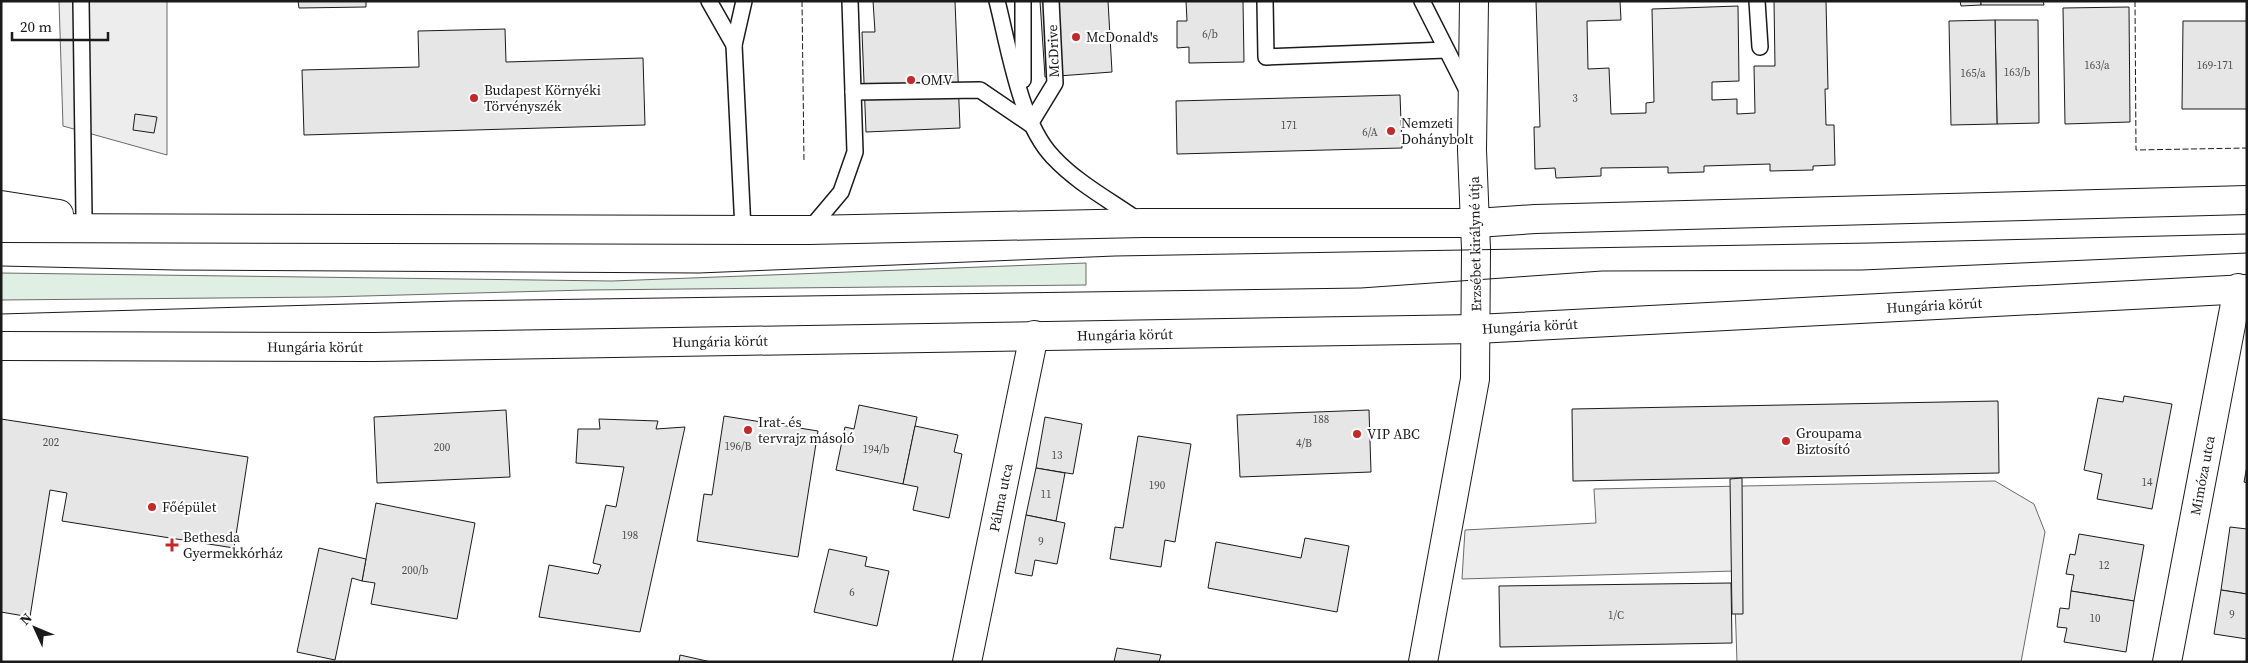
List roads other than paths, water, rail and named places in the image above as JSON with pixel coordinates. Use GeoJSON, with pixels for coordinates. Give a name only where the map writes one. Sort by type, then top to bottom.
{"type":"FeatureCollection","features":[{"type":"Feature","properties":{"kind":"main road","name":"Erzsébet királyné útja"},"geometry":{"type":"LineString","coordinates":[[1424,662],[1475,378],[1476,223],[1472,150],[1474,1]]}},
{"type":"Feature","properties":{"kind":"main road"},"geometry":{"type":"LineString","coordinates":[[1,228],[809,230],[1142,223],[1476,223],[1535,219],[2247,200]]}},
{"type":"Feature","properties":{"kind":"main road"},"geometry":{"type":"LineString","coordinates":[[1,206],[162,228]]}},
{"type":"Feature","properties":{"kind":"main road","name":"Hungária körút"},"geometry":{"type":"LineString","coordinates":[[1,346],[373,347],[1476,329],[2242,288]]}},
{"type":"Feature","properties":{"kind":"main road","name":"Mimóza utca"},"geometry":{"type":"LineString","coordinates":[[2167,662],[2242,288]]}},
{"type":"Feature","properties":{"kind":"main road","name":"Pálma utca"},"geometry":{"type":"LineString","coordinates":[[967,662],[1034,335]]}},
{"type":"Feature","properties":{"kind":"lane"},"geometry":{"type":"LineString","coordinates":[[81,1],[84,217]]}},
{"type":"Feature","properties":{"kind":"lane"},"geometry":{"type":"LineString","coordinates":[[709,1],[734,45]]}},
{"type":"Feature","properties":{"kind":"lane"},"geometry":{"type":"LineString","coordinates":[[743,230],[734,45],[744,1]]}},
{"type":"Feature","properties":{"kind":"lane"},"geometry":{"type":"LineString","coordinates":[[809,230],[841,192],[855,152],[850,1]]}},
{"type":"Feature","properties":{"kind":"lane"},"geometry":{"type":"LineString","coordinates":[[997,1],[1030,124],[1053,157],[1082,181],[1142,223]]}},
{"type":"Feature","properties":{"kind":"lane","name":"McDrive"},"geometry":{"type":"LineString","coordinates":[[1023,1],[1024,101]]}},
{"type":"Feature","properties":{"kind":"lane","name":"McDrive"},"geometry":{"type":"LineString","coordinates":[[1030,124],[1055,83],[1051,1]]}},
{"type":"Feature","properties":{"kind":"lane"},"geometry":{"type":"LineString","coordinates":[[1265,1],[1266,57],[1446,50]]}},
{"type":"Feature","properties":{"kind":"lane"},"geometry":{"type":"LineString","coordinates":[[1422,1],[1473,102]]}},
{"type":"Feature","properties":{"kind":"lane"},"geometry":{"type":"LineString","coordinates":[[1757,1],[1760,47]]}},
{"type":"Feature","properties":{"kind":"lane"},"geometry":{"type":"LineString","coordinates":[[853,92],[980,90],[1030,124]]}},
{"type":"Feature","properties":{"kind":"tram line"},"geometry":{"type":"LineString","coordinates":[[1,266],[175,270],[699,273],[1115,256],[1871,243],[2247,234]]}},
{"type":"Feature","properties":{"kind":"tram line"},"geometry":{"type":"LineString","coordinates":[[1,314],[455,301],[1361,288],[1602,271],[1862,270],[2247,253]]}},
{"type":"Feature","properties":{"kind":"place","name":"McDonald's"},"geometry":{"type":"Point","coordinates":[1076,37]}},
{"type":"Feature","properties":{"kind":"place","name":"OMV"},"geometry":{"type":"Point","coordinates":[911,80]}},
{"type":"Feature","properties":{"kind":"place","name":"Budapest Környéki Törvényszék"},"geometry":{"type":"Point","coordinates":[474,98]}},
{"type":"Feature","properties":{"kind":"place","name":"Nemzeti Dohánybolt"},"geometry":{"type":"Point","coordinates":[1391,131]}},
{"type":"Feature","properties":{"kind":"place","name":"Irat- és tervrajz másoló"},"geometry":{"type":"Point","coordinates":[748,430]}},
{"type":"Feature","properties":{"kind":"place","name":"VIP ABC"},"geometry":{"type":"Point","coordinates":[1357,434]}},
{"type":"Feature","properties":{"kind":"place","name":"Groupama Biztosító"},"geometry":{"type":"Point","coordinates":[1786,441]}},
{"type":"Feature","properties":{"kind":"place","name":"Főépület"},"geometry":{"type":"Point","coordinates":[152,507]}},
{"type":"Feature","properties":{"kind":"place","name":"Bethesda Gyermekkórház"},"geometry":{"type":"Point","coordinates":[172,545]}}]}
